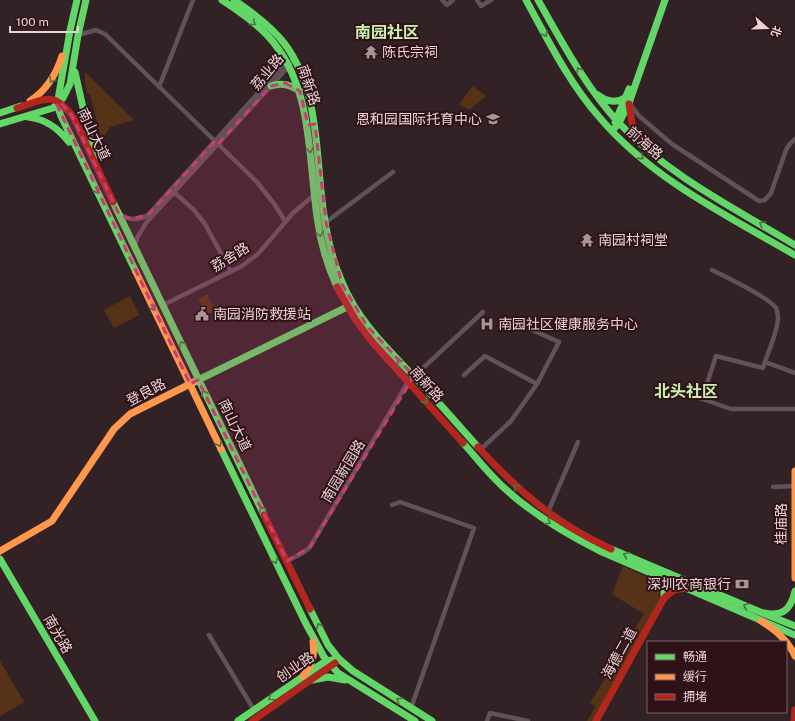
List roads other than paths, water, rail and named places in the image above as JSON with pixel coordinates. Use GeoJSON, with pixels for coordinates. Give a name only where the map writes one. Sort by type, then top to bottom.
{"type":"FeatureCollection","features":[{"type":"Feature","properties":{"kind":"main road"},"geometry":{"type":"LineString","coordinates":[[58,102],[70,31],[77,0]]}},
{"type":"Feature","properties":{"kind":"main road"},"geometry":{"type":"LineString","coordinates":[[0,124],[49,109],[66,94],[70,84],[78,35],[86,0]]}},
{"type":"Feature","properties":{"kind":"main road","name":"南新路"},"geometry":{"type":"LineString","coordinates":[[222,0],[260,28],[273,41],[290,62],[307,90],[331,250],[337,270],[349,298],[357,312],[378,339],[511,482],[548,512],[575,530],[605,546],[795,626]]}},
{"type":"Feature","properties":{"kind":"main road","name":"南新路"},"geometry":{"type":"LineString","coordinates":[[234,0],[254,14],[284,43],[311,124],[314,195],[324,253],[334,281],[347,307],[372,342],[496,480],[544,519],[579,542],[761,621],[795,634]]}},
{"type":"Feature","properties":{"kind":"main road","name":"前海路"},"geometry":{"type":"LineString","coordinates":[[526,0],[575,85],[612,131],[651,166],[674,183],[795,255]]}},
{"type":"Feature","properties":{"kind":"main road","name":"前海路"},"geometry":{"type":"LineString","coordinates":[[538,0],[592,91],[618,121],[642,145],[691,182],[795,245]]}},
{"type":"Feature","properties":{"kind":"main road"},"geometry":{"type":"LineString","coordinates":[[642,145],[632,123],[628,100],[660,0]]}},
{"type":"Feature","properties":{"kind":"main road"},"geometry":{"type":"LineString","coordinates":[[612,131],[628,100],[665,0]]}},
{"type":"Feature","properties":{"kind":"main road"},"geometry":{"type":"LineString","coordinates":[[17,108],[40,94],[50,84],[58,67],[70,31]]}},
{"type":"Feature","properties":{"kind":"main road"},"geometry":{"type":"LineString","coordinates":[[74,56],[75,79],[92,143],[96,167]]}},
{"type":"Feature","properties":{"kind":"main road"},"geometry":{"type":"LineString","coordinates":[[271,86],[285,83],[300,91]]}},
{"type":"Feature","properties":{"kind":"main road"},"geometry":{"type":"LineString","coordinates":[[592,91],[610,102],[628,100]]}},
{"type":"Feature","properties":{"kind":"main road"},"geometry":{"type":"LineString","coordinates":[[0,113],[44,100],[58,102]]}},
{"type":"Feature","properties":{"kind":"main road","name":"南山大道"},"geometry":{"type":"LineString","coordinates":[[58,102],[63,121],[312,636],[328,664],[415,721]]}},
{"type":"Feature","properties":{"kind":"main road","name":"南山大道"},"geometry":{"type":"LineString","coordinates":[[58,102],[68,109],[74,118],[198,380],[325,638],[339,659],[353,671],[432,721]]}},
{"type":"Feature","properties":{"kind":"main road"},"geometry":{"type":"LineString","coordinates":[[22,117],[37,118],[52,125],[65,136],[80,156]]}},
{"type":"Feature","properties":{"kind":"main road","name":"登良路"},"geometry":{"type":"LineString","coordinates":[[0,550],[52,521],[114,429],[137,409],[347,307]]}},
{"type":"Feature","properties":{"kind":"main road","name":"桂庙路"},"geometry":{"type":"LineString","coordinates":[[795,471],[795,578]]}},
{"type":"Feature","properties":{"kind":"main road","name":"南光路"},"geometry":{"type":"LineString","coordinates":[[0,559],[95,721]]}},
{"type":"Feature","properties":{"kind":"main road"},"geometry":{"type":"LineString","coordinates":[[659,577],[664,584],[664,598]]}},
{"type":"Feature","properties":{"kind":"main road"},"geometry":{"type":"LineString","coordinates":[[664,598],[674,590],[686,588]]}},
{"type":"Feature","properties":{"kind":"main road"},"geometry":{"type":"LineString","coordinates":[[764,613],[776,614],[785,612],[791,604],[795,591]]}},
{"type":"Feature","properties":{"kind":"main road","name":"海德二道"},"geometry":{"type":"LineString","coordinates":[[596,721],[664,598]]}},
{"type":"Feature","properties":{"kind":"main road"},"geometry":{"type":"LineString","coordinates":[[761,621],[775,630],[785,641]]}},
{"type":"Feature","properties":{"kind":"main road"},"geometry":{"type":"LineString","coordinates":[[303,676],[311,666],[314,658],[312,636]]}},
{"type":"Feature","properties":{"kind":"main road"},"geometry":{"type":"LineString","coordinates":[[787,643],[795,656]]}},
{"type":"Feature","properties":{"kind":"main road","name":"创业路"},"geometry":{"type":"LineString","coordinates":[[238,721],[303,676],[339,659]]}},
{"type":"Feature","properties":{"kind":"main road","name":"创业路"},"geometry":{"type":"LineString","coordinates":[[252,721],[312,680],[328,664]]}},
{"type":"Feature","properties":{"kind":"main road"},"geometry":{"type":"LineString","coordinates":[[312,680],[332,676],[360,686]]}},
{"type":"Feature","properties":{"kind":"main road"},"geometry":{"type":"LineString","coordinates":[[794,721],[795,710]]}},
{"type":"Feature","properties":{"kind":"street"},"geometry":{"type":"LineString","coordinates":[[159,87],[193,0]]}},
{"type":"Feature","properties":{"kind":"street"},"geometry":{"type":"LineString","coordinates":[[442,0],[447,5],[453,0]]}},
{"type":"Feature","properties":{"kind":"street"},"geometry":{"type":"LineString","coordinates":[[477,0],[481,6],[491,0]]}},
{"type":"Feature","properties":{"kind":"street"},"geometry":{"type":"LineString","coordinates":[[78,35],[94,30],[102,31],[261,186],[285,222]]}},
{"type":"Feature","properties":{"kind":"street","name":"荔业路"},"geometry":{"type":"LineString","coordinates":[[119,214],[126,218],[135,220],[148,215],[271,86],[290,62]]}},
{"type":"Feature","properties":{"kind":"street","name":"荔业路"},"geometry":{"type":"LineString","coordinates":[[135,248],[137,238],[143,227],[216,143],[290,62]]}},
{"type":"Feature","properties":{"kind":"street"},"geometry":{"type":"LineString","coordinates":[[628,100],[639,116],[672,144],[759,201],[764,200],[771,193],[786,150],[795,139]]}},
{"type":"Feature","properties":{"kind":"street"},"geometry":{"type":"LineString","coordinates":[[326,222],[393,172]]}},
{"type":"Feature","properties":{"kind":"street"},"geometry":{"type":"LineString","coordinates":[[174,192],[194,210],[205,224],[231,272]]}},
{"type":"Feature","properties":{"kind":"street","name":"荔舍路"},"geometry":{"type":"LineString","coordinates":[[163,305],[242,266],[258,254],[303,203],[314,195]]}},
{"type":"Feature","properties":{"kind":"street"},"geometry":{"type":"LineString","coordinates":[[702,399],[716,356],[763,368],[777,324],[778,316],[776,308],[770,303],[743,286],[712,270]]}},
{"type":"Feature","properties":{"kind":"street","name":"南园新园路"},"geometry":{"type":"LineString","coordinates":[[287,561],[303,553],[310,547],[408,382],[483,312]]}},
{"type":"Feature","properties":{"kind":"street"},"geometry":{"type":"LineString","coordinates":[[480,450],[511,421],[537,384],[559,342],[521,325]]}},
{"type":"Feature","properties":{"kind":"street"},"geometry":{"type":"LineString","coordinates":[[464,375],[485,356],[537,384]]}},
{"type":"Feature","properties":{"kind":"street"},"geometry":{"type":"LineString","coordinates":[[765,362],[795,373]]}},
{"type":"Feature","properties":{"kind":"street"},"geometry":{"type":"LineString","coordinates":[[691,395],[731,409],[795,409]]}},
{"type":"Feature","properties":{"kind":"street"},"geometry":{"type":"LineString","coordinates":[[548,512],[578,442]]}},
{"type":"Feature","properties":{"kind":"street"},"geometry":{"type":"LineString","coordinates":[[773,487],[794,486]]}},
{"type":"Feature","properties":{"kind":"street"},"geometry":{"type":"LineString","coordinates":[[392,505],[400,502],[474,528],[412,708]]}},
{"type":"Feature","properties":{"kind":"street"},"geometry":{"type":"LineString","coordinates":[[209,635],[254,710]]}},
{"type":"Feature","properties":{"kind":"street"},"geometry":{"type":"LineString","coordinates":[[488,721],[490,714],[528,721]]}},
{"type":"Feature","properties":{"kind":"place","name":"陈氏宗祠"},"geometry":{"type":"Point","coordinates":[371,52]}},
{"type":"Feature","properties":{"kind":"place","name":"恩和园国际托育中心"},"geometry":{"type":"Point","coordinates":[493,119]}},
{"type":"Feature","properties":{"kind":"place","name":"南园村祠堂"},"geometry":{"type":"Point","coordinates":[587,240]}},
{"type":"Feature","properties":{"kind":"place","name":"南园消防救援站"},"geometry":{"type":"Point","coordinates":[202,314]}},
{"type":"Feature","properties":{"kind":"place","name":"南园社区健康服务中心"},"geometry":{"type":"Point","coordinates":[487,324]}},
{"type":"Feature","properties":{"kind":"place","name":"深圳农商银行"},"geometry":{"type":"Point","coordinates":[742,584]}},
{"type":"Feature","properties":{"kind":"district","name":"南园社区"},"geometry":{"type":"Point","coordinates":[387,32]}},
{"type":"Feature","properties":{"kind":"district","name":"北头社区"},"geometry":{"type":"Point","coordinates":[686,391]}}]}
